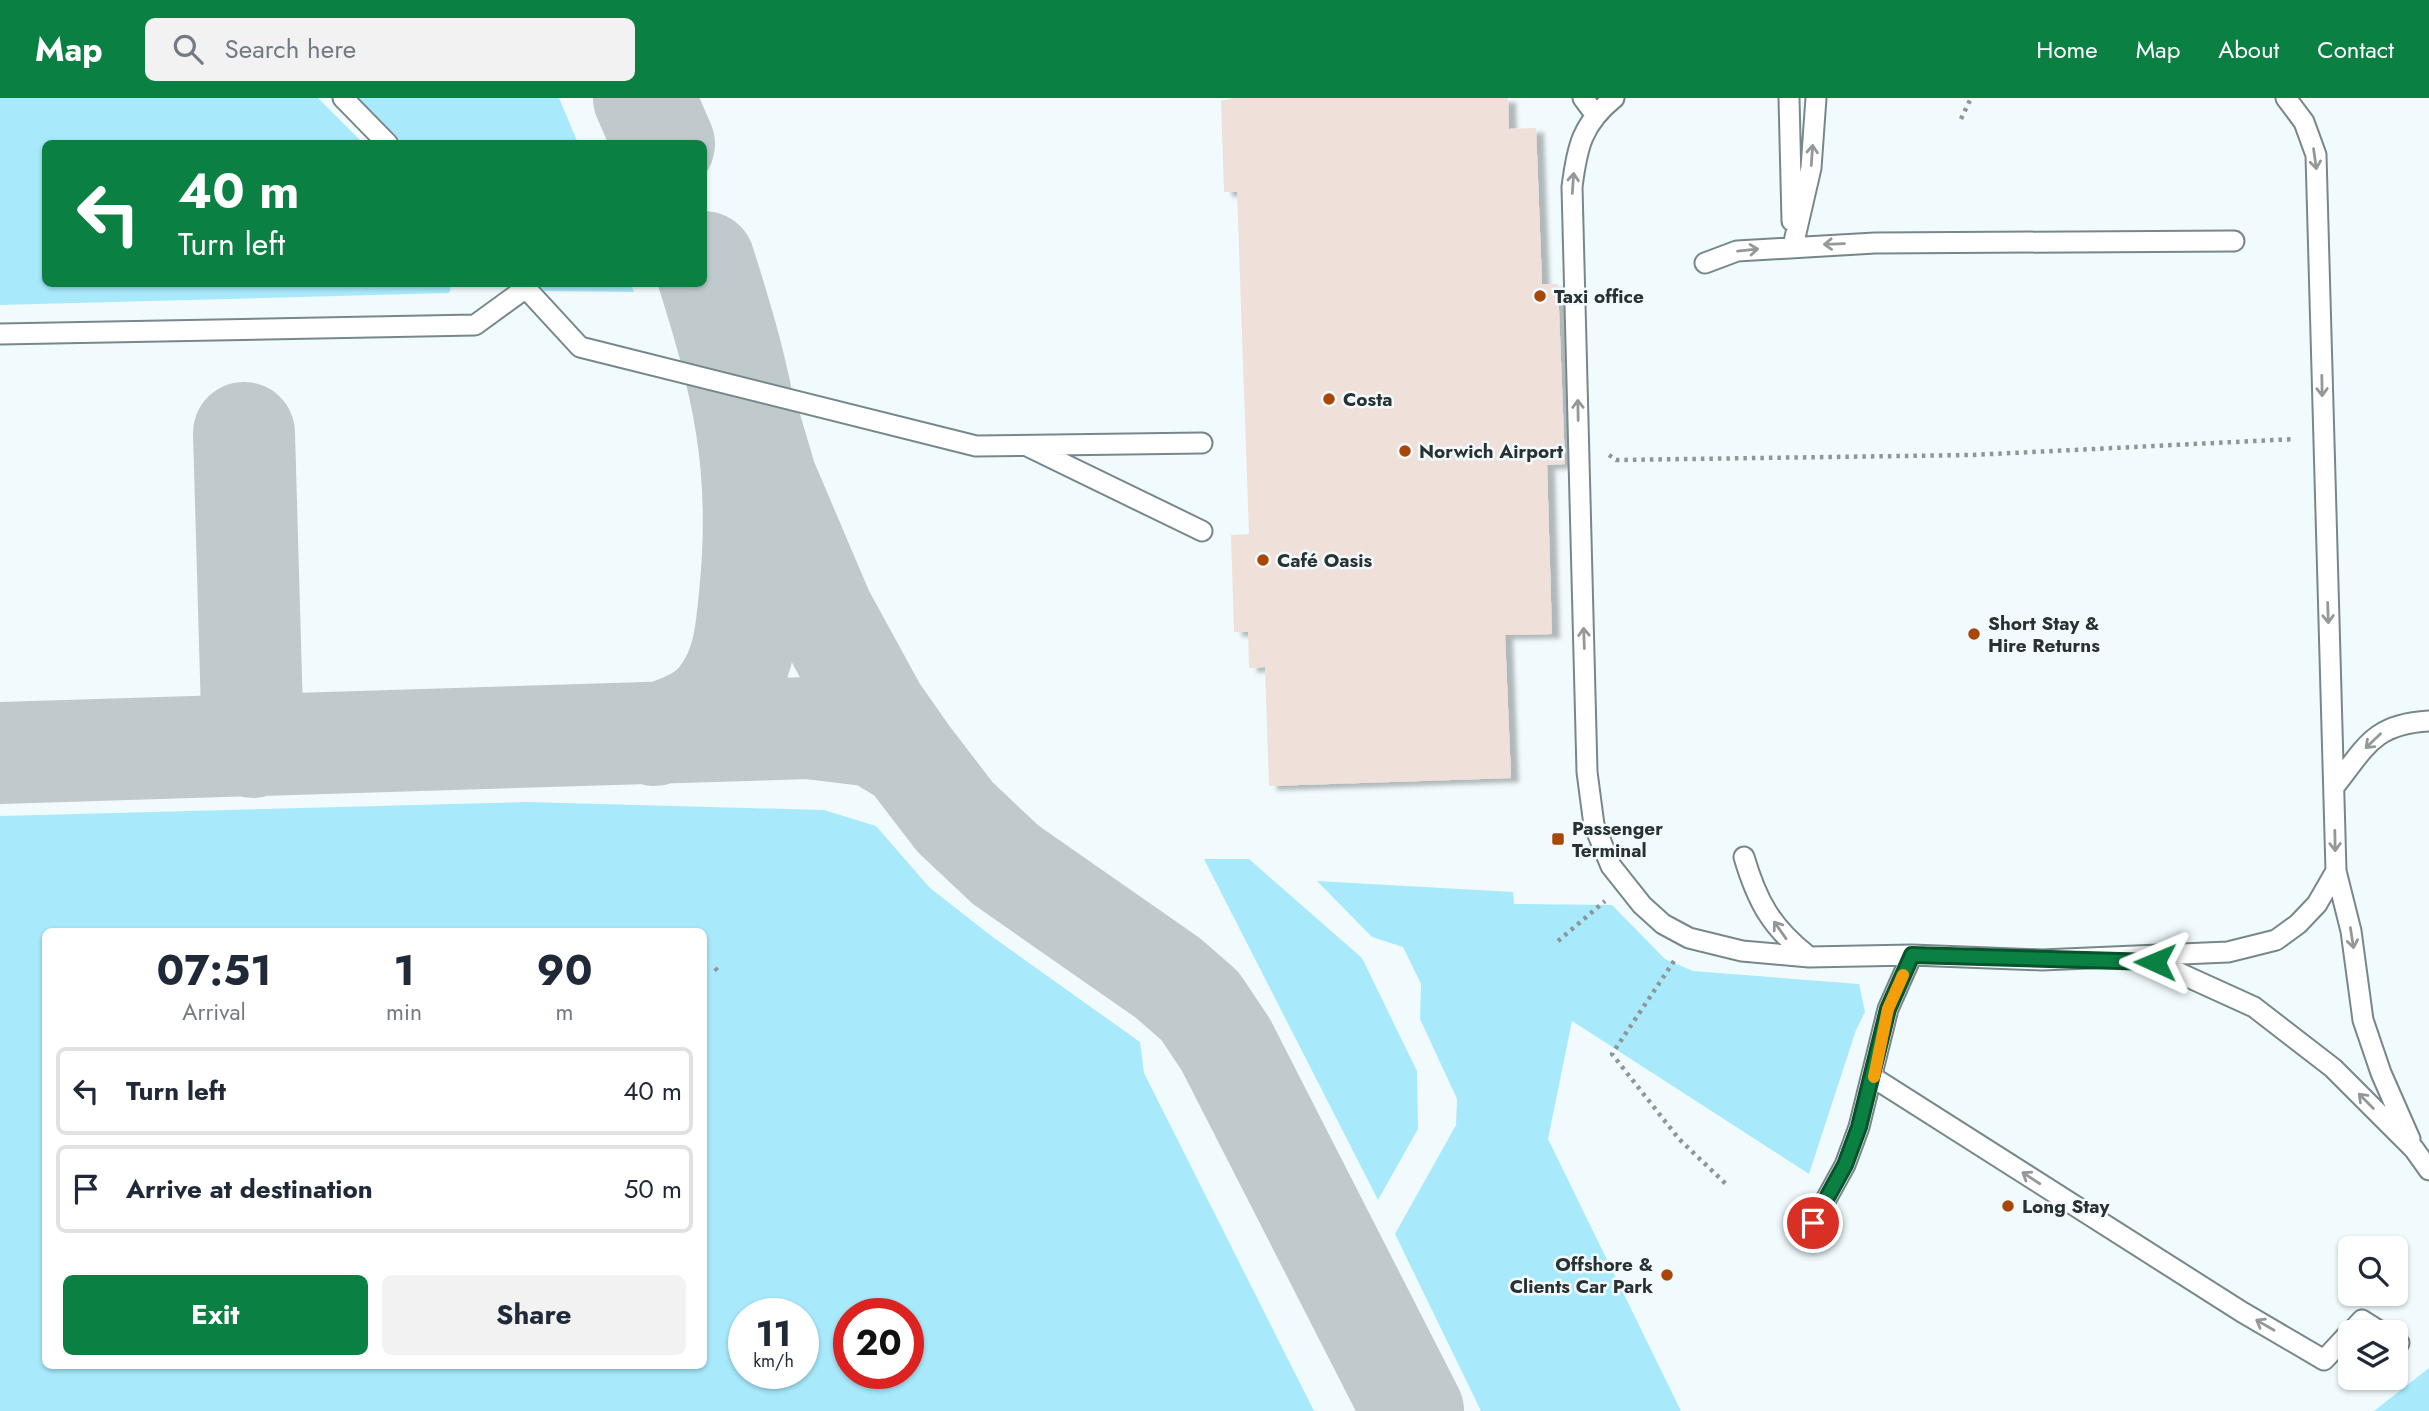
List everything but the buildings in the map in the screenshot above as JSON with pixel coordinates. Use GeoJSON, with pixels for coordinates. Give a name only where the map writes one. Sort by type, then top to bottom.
{"type":"FeatureCollection","features":[{"type":"Feature","properties":{"kind":"lane"},"geometry":{"type":"LineString","coordinates":[[343,98],[384,140]]}},
{"type":"Feature","properties":{"kind":"lane"},"geometry":{"type":"LineString","coordinates":[[1583,98],[1595,114]]}},
{"type":"Feature","properties":{"kind":"lane"},"geometry":{"type":"LineString","coordinates":[[1614,98],[1595,114],[1577,149],[1573,187],[1587,772],[1594,825],[1611,866],[1642,905],[1663,924],[1689,938],[1742,951],[1809,957],[1912,955],[2155,962],[2254,1007],[2333,1068],[2414,1149],[2429,1170]]}},
{"type":"Feature","properties":{"kind":"lane"},"geometry":{"type":"LineString","coordinates":[[1789,98],[1793,246]]}},
{"type":"Feature","properties":{"kind":"lane"},"geometry":{"type":"LineString","coordinates":[[1793,246],[1811,168],[1816,98]]}},
{"type":"Feature","properties":{"kind":"lane"},"geometry":{"type":"LineString","coordinates":[[2286,98],[2304,122],[2316,155],[2336,871],[2351,931],[2363,1020],[2381,1073],[2414,1149]]}},
{"type":"Feature","properties":{"kind":"lane"},"geometry":{"type":"LineString","coordinates":[[1705,263],[1737,251],[1793,246],[2234,241]]}},
{"type":"Feature","properties":{"kind":"lane"},"geometry":{"type":"LineString","coordinates":[[0,334],[475,325],[523,287]]}},
{"type":"Feature","properties":{"kind":"lane"},"geometry":{"type":"LineString","coordinates":[[525,287],[580,347],[976,446],[1202,443]]}},
{"type":"Feature","properties":{"kind":"lane"},"geometry":{"type":"LineString","coordinates":[[1025,445],[1202,531]]}},
{"type":"Feature","properties":{"kind":"lane"},"geometry":{"type":"LineString","coordinates":[[2333,787],[2376,734],[2409,722],[2429,721]]}},
{"type":"Feature","properties":{"kind":"lane"},"geometry":{"type":"LineString","coordinates":[[1744,857],[1756,898],[1782,936],[1809,957]]}},
{"type":"Feature","properties":{"kind":"lane"},"geometry":{"type":"LineString","coordinates":[[2042,960],[2228,952],[2276,940],[2298,924],[2317,904],[2336,871]]}},
{"type":"Feature","properties":{"kind":"lane"},"geometry":{"type":"LineString","coordinates":[[1813,1223],[1845,1165],[1874,1078],[1888,1009],[1912,955]]}},
{"type":"Feature","properties":{"kind":"lane"},"geometry":{"type":"LineString","coordinates":[[1874,1078],[2242,1312],[2324,1360],[2338,1345]]}},
{"type":"Feature","properties":{"kind":"path"},"geometry":{"type":"LineString","coordinates":[[1961,119],[1971,98]]}},
{"type":"Feature","properties":{"kind":"path"},"geometry":{"type":"LineString","coordinates":[[1579,438],[1616,460],[1972,455],[2323,438]]}},
{"type":"Feature","properties":{"kind":"path"},"geometry":{"type":"LineString","coordinates":[[1689,938],[1612,1054],[1679,1139],[1727,1185]]}},
{"type":"Feature","properties":{"kind":"shaded area"},"geometry":{"type":"Polygon","coordinates":[[[0,98],[318,98],[360,140],[42,140],[42,287],[451,287],[449,293],[0,305],[0,98]]]}},
{"type":"Feature","properties":{"kind":"shaded area"},"geometry":{"type":"Polygon","coordinates":[[[359,98],[559,98],[577,140],[400,140],[359,98]]]}},
{"type":"Feature","properties":{"kind":"shaded area"},"geometry":{"type":"Polygon","coordinates":[[[541,287],[632,287],[634,292],[545,291],[541,287]]]}},
{"type":"Feature","properties":{"kind":"shaded area"},"geometry":{"type":"Polygon","coordinates":[[[528,802],[824,810],[876,826],[930,888],[994,938],[1140,1042],[1144,1073],[1314,1411],[0,1411],[0,816],[528,802]]]}},
{"type":"Feature","properties":{"kind":"shaded area"},"geometry":{"type":"Polygon","coordinates":[[[1204,859],[1249,859],[1362,958],[1417,1071],[1418,1129],[1378,1200],[1204,859]]]}},
{"type":"Feature","properties":{"kind":"shaded area"},"geometry":{"type":"Polygon","coordinates":[[[1317,881],[1513,892],[1514,904],[1612,905],[1665,959],[1693,971],[1859,984],[1865,1012],[1856,1030],[1809,1174],[1572,1021],[1548,1139],[1681,1411],[1481,1411],[1395,1234],[1456,1125],[1457,1099],[1420,1019],[1421,984],[1403,947],[1372,937],[1317,881]]]}},
{"type":"Feature","properties":{"kind":"shaded area"},"geometry":{"type":"Polygon","coordinates":[[[2429,1368],[2429,1411],[2374,1411],[2401,1390],[2408,1390],[2408,1384],[2429,1368]]]}},
{"type":"Feature","properties":{"kind":"taxiway"},"geometry":{"type":"LineString","coordinates":[[644,98],[662,140]]}},
{"type":"Feature","properties":{"kind":"taxiway"},"geometry":{"type":"LineString","coordinates":[[655,735],[698,717],[719,699],[739,663],[749,609],[754,506],[751,465],[739,387],[707,271]]}},
{"type":"Feature","properties":{"kind":"taxiway"},"geometry":{"type":"LineString","coordinates":[[748,418],[766,479],[823,613],[876,710],[955,817],[1006,865],[1168,978],[1200,1006],[1226,1045],[1413,1411]]}},
{"type":"Feature","properties":{"kind":"taxiway"},"geometry":{"type":"LineString","coordinates":[[244,433],[253,747]]}},
{"type":"Feature","properties":{"kind":"taxiway"},"geometry":{"type":"LineString","coordinates":[[0,753],[809,728],[875,736],[909,757]]}},
{"type":"Feature","properties":{"kind":"slow traffic"},"geometry":{"type":"LineString","coordinates":[[1874,1077],[1888,1009],[1903,975]]}},
{"type":"Feature","properties":{"kind":"place","name":"Taxi office"},"geometry":{"type":"Point","coordinates":[1540,296]}},
{"type":"Feature","properties":{"kind":"place","name":"Costa"},"geometry":{"type":"Point","coordinates":[1329,399]}},
{"type":"Feature","properties":{"kind":"place","name":"Norwich Airport"},"geometry":{"type":"Point","coordinates":[1405,451]}},
{"type":"Feature","properties":{"kind":"place","name":"Café Oasis"},"geometry":{"type":"Point","coordinates":[1263,560]}},
{"type":"Feature","properties":{"kind":"place","name":"Short Stay & Hire Returns"},"geometry":{"type":"Point","coordinates":[1974,634]}},
{"type":"Feature","properties":{"kind":"place","name":"Passenger Terminal"},"geometry":{"type":"Point","coordinates":[1558,839]}},
{"type":"Feature","properties":{"kind":"place","name":"Long Stay"},"geometry":{"type":"Point","coordinates":[2008,1206]}},
{"type":"Feature","properties":{"kind":"place","name":"Offshore & Clients Car Park"},"geometry":{"type":"Point","coordinates":[1667,1275]}},
{"type":"Feature","properties":{"kind":"route"},"geometry":{"type":"LineString","coordinates":[[1813,1223],[1845,1165],[1874,1078],[1888,1009],[1912,955],[2155,962]]}}]}
